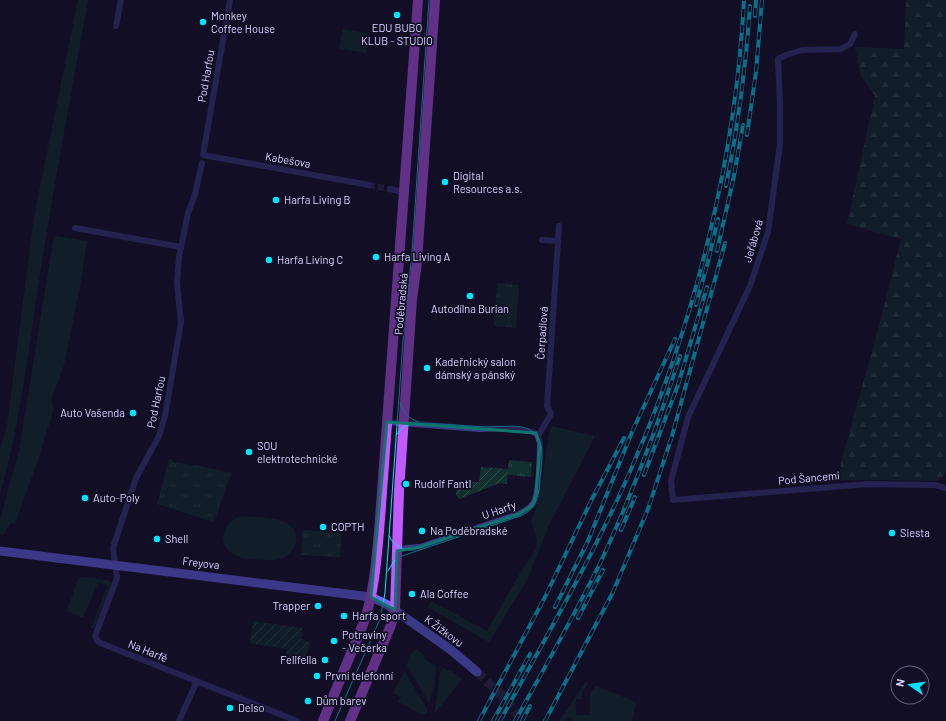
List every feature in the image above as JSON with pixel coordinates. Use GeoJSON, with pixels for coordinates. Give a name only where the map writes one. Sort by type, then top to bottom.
{"type":"FeatureCollection","features":[{"type":"Feature","properties":{"kind":"main road","name":"Poděbradská"},"geometry":{"type":"LineString","coordinates":[[323,721],[364,622],[371,597],[375,574],[388,422],[418,0]]}},
{"type":"Feature","properties":{"kind":"main road","name":"Poděbradská"},"geometry":{"type":"LineString","coordinates":[[350,721],[387,634],[395,610],[397,551],[412,299],[418,255],[435,0]]}},
{"type":"Feature","properties":{"kind":"main road","name":"Freyova"},"geometry":{"type":"LineString","coordinates":[[0,551],[115,564],[371,597],[384,602],[395,610]]}},
{"type":"Feature","properties":{"kind":"main road","name":"K Žižkovu"},"geometry":{"type":"LineString","coordinates":[[395,610],[451,650],[477,672]]}},
{"type":"Feature","properties":{"kind":"street"},"geometry":{"type":"LineString","coordinates":[[116,26],[121,0]]}},
{"type":"Feature","properties":{"kind":"street","name":"Pod Harfou"},"geometry":{"type":"LineString","coordinates":[[203,155],[230,0]]}},
{"type":"Feature","properties":{"kind":"street","name":"Jeřábová"},"geometry":{"type":"LineString","coordinates":[[672,500],[672,481],[688,417],[750,286],[768,232],[780,144],[778,59],[802,50],[841,49],[850,44],[855,34]]}},
{"type":"Feature","properties":{"kind":"street","name":"Kabešova"},"geometry":{"type":"LineString","coordinates":[[203,155],[369,185]]}},
{"type":"Feature","properties":{"kind":"street","name":"Pod Harfou"},"geometry":{"type":"LineString","coordinates":[[95,636],[116,578],[113,548],[136,478],[159,436],[165,416],[181,322],[177,283],[181,247],[188,213],[195,194],[202,163]]}},
{"type":"Feature","properties":{"kind":"street"},"geometry":{"type":"LineString","coordinates":[[390,189],[404,192]]}},
{"type":"Feature","properties":{"kind":"street","name":"Čerpadlová"},"geometry":{"type":"LineString","coordinates":[[536,434],[551,414],[547,406],[559,226]]}},
{"type":"Feature","properties":{"kind":"street"},"geometry":{"type":"LineString","coordinates":[[75,228],[181,247]]}},
{"type":"Feature","properties":{"kind":"street"},"geometry":{"type":"LineString","coordinates":[[542,240],[558,241]]}},
{"type":"Feature","properties":{"kind":"street"},"geometry":{"type":"LineString","coordinates":[[388,422],[480,429],[489,428],[536,434]]}},
{"type":"Feature","properties":{"kind":"street","name":"U Harfy"},"geometry":{"type":"LineString","coordinates":[[397,551],[406,548],[420,547],[519,514],[528,509],[534,502],[537,493],[540,445],[536,434]]}},
{"type":"Feature","properties":{"kind":"street","name":"Pod Šancemi"},"geometry":{"type":"LineString","coordinates":[[672,500],[868,484],[935,485],[946,488]]}},
{"type":"Feature","properties":{"kind":"street","name":"Na Harfě"},"geometry":{"type":"LineString","coordinates":[[95,636],[98,642],[297,721]]}},
{"type":"Feature","properties":{"kind":"street"},"geometry":{"type":"LineString","coordinates":[[179,721],[197,681]]}},
{"type":"Feature","properties":{"kind":"highlighted area"},"geometry":{"type":"Polygon","coordinates":[[[387,422],[536,433],[540,445],[536,495],[532,506],[519,514],[420,547],[397,551],[395,610],[371,597],[387,422]]]}},
{"type":"Feature","properties":{"kind":"green space"},"geometry":{"type":"Polygon","coordinates":[[[78,0],[88,0],[52,201],[14,439],[0,494],[0,451],[7,426],[34,217],[78,0]]]}},
{"type":"Feature","properties":{"kind":"green space"},"geometry":{"type":"Polygon","coordinates":[[[906,0],[946,0],[946,472],[942,478],[935,481],[839,480],[841,462],[882,315],[901,239],[847,224],[875,96],[861,76],[855,47],[904,49],[906,0]]]}},
{"type":"Feature","properties":{"kind":"green space"},"geometry":{"type":"Polygon","coordinates":[[[343,29],[369,34],[366,53],[339,48],[343,29]]]}},
{"type":"Feature","properties":{"kind":"green space"},"geometry":{"type":"Polygon","coordinates":[[[54,236],[87,241],[80,286],[64,365],[51,400],[54,408],[40,454],[15,524],[11,523],[3,535],[0,535],[0,520],[19,451],[54,236]]]}},
{"type":"Feature","properties":{"kind":"green space"},"geometry":{"type":"Polygon","coordinates":[[[497,283],[519,285],[516,328],[494,326],[497,283]]]}},
{"type":"Feature","properties":{"kind":"green space"},"geometry":{"type":"Polygon","coordinates":[[[551,426],[595,436],[549,525],[527,580],[489,642],[428,607],[431,601],[487,631],[519,575],[536,549],[537,539],[531,521],[539,498],[551,426]]]}},
{"type":"Feature","properties":{"kind":"green space"},"geometry":{"type":"Polygon","coordinates":[[[169,459],[173,460],[173,462],[231,473],[214,522],[157,504],[169,459]]]}},
{"type":"Feature","properties":{"kind":"green space"},"geometry":{"type":"Polygon","coordinates":[[[509,460],[532,462],[531,477],[507,475],[509,460]]]}},
{"type":"Feature","properties":{"kind":"green space"},"geometry":{"type":"Polygon","coordinates":[[[481,467],[508,469],[507,484],[500,483],[459,499],[456,495],[457,481],[479,482],[481,467]]]}},
{"type":"Feature","properties":{"kind":"green space"},"geometry":{"type":"Polygon","coordinates":[[[243,516],[285,522],[292,527],[296,533],[294,547],[284,557],[277,560],[245,558],[233,554],[224,544],[224,532],[231,522],[236,518],[243,516]]]}},
{"type":"Feature","properties":{"kind":"green space"},"geometry":{"type":"Polygon","coordinates":[[[303,530],[342,533],[340,557],[301,555],[303,530]]]}},
{"type":"Feature","properties":{"kind":"green space"},"geometry":{"type":"Polygon","coordinates":[[[79,577],[108,580],[112,583],[94,629],[91,628],[108,585],[98,583],[83,618],[67,611],[79,577]]]}},
{"type":"Feature","properties":{"kind":"green space"},"geometry":{"type":"Polygon","coordinates":[[[253,621],[303,628],[302,636],[300,638],[311,643],[303,662],[286,654],[287,649],[250,643],[253,621]]]}},
{"type":"Feature","properties":{"kind":"green space"},"geometry":{"type":"Polygon","coordinates":[[[414,650],[418,650],[424,655],[425,659],[436,666],[434,686],[429,703],[407,665],[409,656],[414,650]]]}},
{"type":"Feature","properties":{"kind":"green space"},"geometry":{"type":"Polygon","coordinates":[[[443,668],[462,679],[434,714],[441,669],[443,668]]]}},
{"type":"Feature","properties":{"kind":"green space"},"geometry":{"type":"Polygon","coordinates":[[[404,672],[427,709],[427,713],[423,715],[398,702],[401,697],[393,693],[404,672]]]}},
{"type":"Feature","properties":{"kind":"green space"},"geometry":{"type":"Polygon","coordinates":[[[586,682],[588,683],[582,693],[582,699],[576,699],[576,715],[590,715],[590,694],[596,686],[636,702],[632,721],[573,721],[570,717],[566,719],[566,721],[559,721],[586,682]]]}},
{"type":"Feature","properties":{"kind":"tunnel"},"geometry":{"type":"LineString","coordinates":[[369,185],[390,189]]}},
{"type":"Feature","properties":{"kind":"tunnel"},"geometry":{"type":"LineString","coordinates":[[477,672],[508,701],[522,721]]}},
{"type":"Feature","properties":{"kind":"tram line"},"geometry":{"type":"LineString","coordinates":[[335,721],[380,619],[385,593],[403,341],[412,252],[429,0]]}},
{"type":"Feature","properties":{"kind":"tram line"},"geometry":{"type":"LineString","coordinates":[[400,403],[407,415],[419,422]]}},
{"type":"Feature","properties":{"kind":"tram line"},"geometry":{"type":"LineString","coordinates":[[388,571],[394,561],[402,556],[526,513],[534,505],[538,496],[542,462],[541,445],[537,436],[530,430],[521,427],[487,427],[414,423],[403,427],[396,435]]}},
{"type":"Feature","properties":{"kind":"tram line"},"geometry":{"type":"LineString","coordinates":[[389,536],[393,543],[399,547],[407,550],[415,550]]}},
{"type":"Feature","properties":{"kind":"railway"},"geometry":{"type":"LineString","coordinates":[[500,721],[571,592],[620,494],[657,406],[677,350],[694,293],[722,176],[740,58],[744,0]]}},
{"type":"Feature","properties":{"kind":"railway"},"geometry":{"type":"LineString","coordinates":[[755,16],[756,0]]}},
{"type":"Feature","properties":{"kind":"railway"},"geometry":{"type":"LineString","coordinates":[[747,135],[756,72],[762,0]]}},
{"type":"Feature","properties":{"kind":"railway"},"geometry":{"type":"LineString","coordinates":[[726,186],[741,97],[750,6]]}},
{"type":"Feature","properties":{"kind":"railway"},"geometry":{"type":"LineString","coordinates":[[717,251],[734,176],[743,125]]}},
{"type":"Feature","properties":{"kind":"railway"},"geometry":{"type":"LineString","coordinates":[[696,305],[718,219]]}},
{"type":"Feature","properties":{"kind":"railway"},"geometry":{"type":"LineString","coordinates":[[545,721],[613,592],[648,509],[672,436],[725,243]]}},
{"type":"Feature","properties":{"kind":"railway"},"geometry":{"type":"LineString","coordinates":[[644,475],[678,385],[707,287]]}},
{"type":"Feature","properties":{"kind":"railway"},"geometry":{"type":"LineString","coordinates":[[555,607],[588,541],[632,432],[675,339]]}},
{"type":"Feature","properties":{"kind":"railway"},"geometry":{"type":"LineString","coordinates":[[515,721],[603,557],[625,508],[663,407],[680,356]]}},
{"type":"Feature","properties":{"kind":"railway"},"geometry":{"type":"LineString","coordinates":[[479,721],[545,597],[591,501],[624,438]]}},
{"type":"Feature","properties":{"kind":"railway"},"geometry":{"type":"LineString","coordinates":[[621,530],[635,497]]}},
{"type":"Feature","properties":{"kind":"railway"},"geometry":{"type":"LineString","coordinates":[[578,618],[603,570]]}},
{"type":"Feature","properties":{"kind":"railway"},"geometry":{"type":"LineString","coordinates":[[493,721],[530,654]]}},
{"type":"Feature","properties":{"kind":"railway"},"geometry":{"type":"LineString","coordinates":[[522,721],[530,706]]}},
{"type":"Feature","properties":{"kind":"place","name":"EDU BUBO KLUB - STUDIO"},"geometry":{"type":"Point","coordinates":[397,15]}},
{"type":"Feature","properties":{"kind":"place","name":"Monkey Coffee House"},"geometry":{"type":"Point","coordinates":[203,22]}},
{"type":"Feature","properties":{"kind":"place","name":"Digital Resources a.s."},"geometry":{"type":"Point","coordinates":[445,182]}},
{"type":"Feature","properties":{"kind":"place","name":"Harfa Living B"},"geometry":{"type":"Point","coordinates":[276,200]}},
{"type":"Feature","properties":{"kind":"place","name":"Harfa Living A"},"geometry":{"type":"Point","coordinates":[376,257]}},
{"type":"Feature","properties":{"kind":"place","name":"Harfa Living C"},"geometry":{"type":"Point","coordinates":[269,260]}},
{"type":"Feature","properties":{"kind":"place","name":"Autodílna Burian"},"geometry":{"type":"Point","coordinates":[470,296]}},
{"type":"Feature","properties":{"kind":"place","name":"Kadeřnický salon dámský a pánský"},"geometry":{"type":"Point","coordinates":[427,368]}},
{"type":"Feature","properties":{"kind":"place","name":"Auto Vašenda"},"geometry":{"type":"Point","coordinates":[133,413]}},
{"type":"Feature","properties":{"kind":"place","name":"SOU elektrotechnické"},"geometry":{"type":"Point","coordinates":[249,452]}},
{"type":"Feature","properties":{"kind":"place","name":"Rudolf Fantl"},"geometry":{"type":"Point","coordinates":[406,484]}},
{"type":"Feature","properties":{"kind":"place","name":"Auto-Poly"},"geometry":{"type":"Point","coordinates":[85,498]}},
{"type":"Feature","properties":{"kind":"place","name":"COPTH"},"geometry":{"type":"Point","coordinates":[323,527]}},
{"type":"Feature","properties":{"kind":"place","name":"Na Poděbradské"},"geometry":{"type":"Point","coordinates":[422,531]}},
{"type":"Feature","properties":{"kind":"place","name":"Siesta"},"geometry":{"type":"Point","coordinates":[892,533]}},
{"type":"Feature","properties":{"kind":"place","name":"Shell"},"geometry":{"type":"Point","coordinates":[157,539]}},
{"type":"Feature","properties":{"kind":"place","name":"Ala Coffee"},"geometry":{"type":"Point","coordinates":[412,594]}},
{"type":"Feature","properties":{"kind":"place","name":"Trapper"},"geometry":{"type":"Point","coordinates":[318,606]}},
{"type":"Feature","properties":{"kind":"place","name":"Harfa sport"},"geometry":{"type":"Point","coordinates":[344,616]}},
{"type":"Feature","properties":{"kind":"place","name":"Potraviny - Večerka"},"geometry":{"type":"Point","coordinates":[334,641]}},
{"type":"Feature","properties":{"kind":"place","name":"Fellfella"},"geometry":{"type":"Point","coordinates":[325,660]}},
{"type":"Feature","properties":{"kind":"place","name":"První telefonní"},"geometry":{"type":"Point","coordinates":[317,676]}},
{"type":"Feature","properties":{"kind":"place","name":"Dům barev"},"geometry":{"type":"Point","coordinates":[308,701]}},
{"type":"Feature","properties":{"kind":"place","name":"Delso"},"geometry":{"type":"Point","coordinates":[230,708]}}]}
